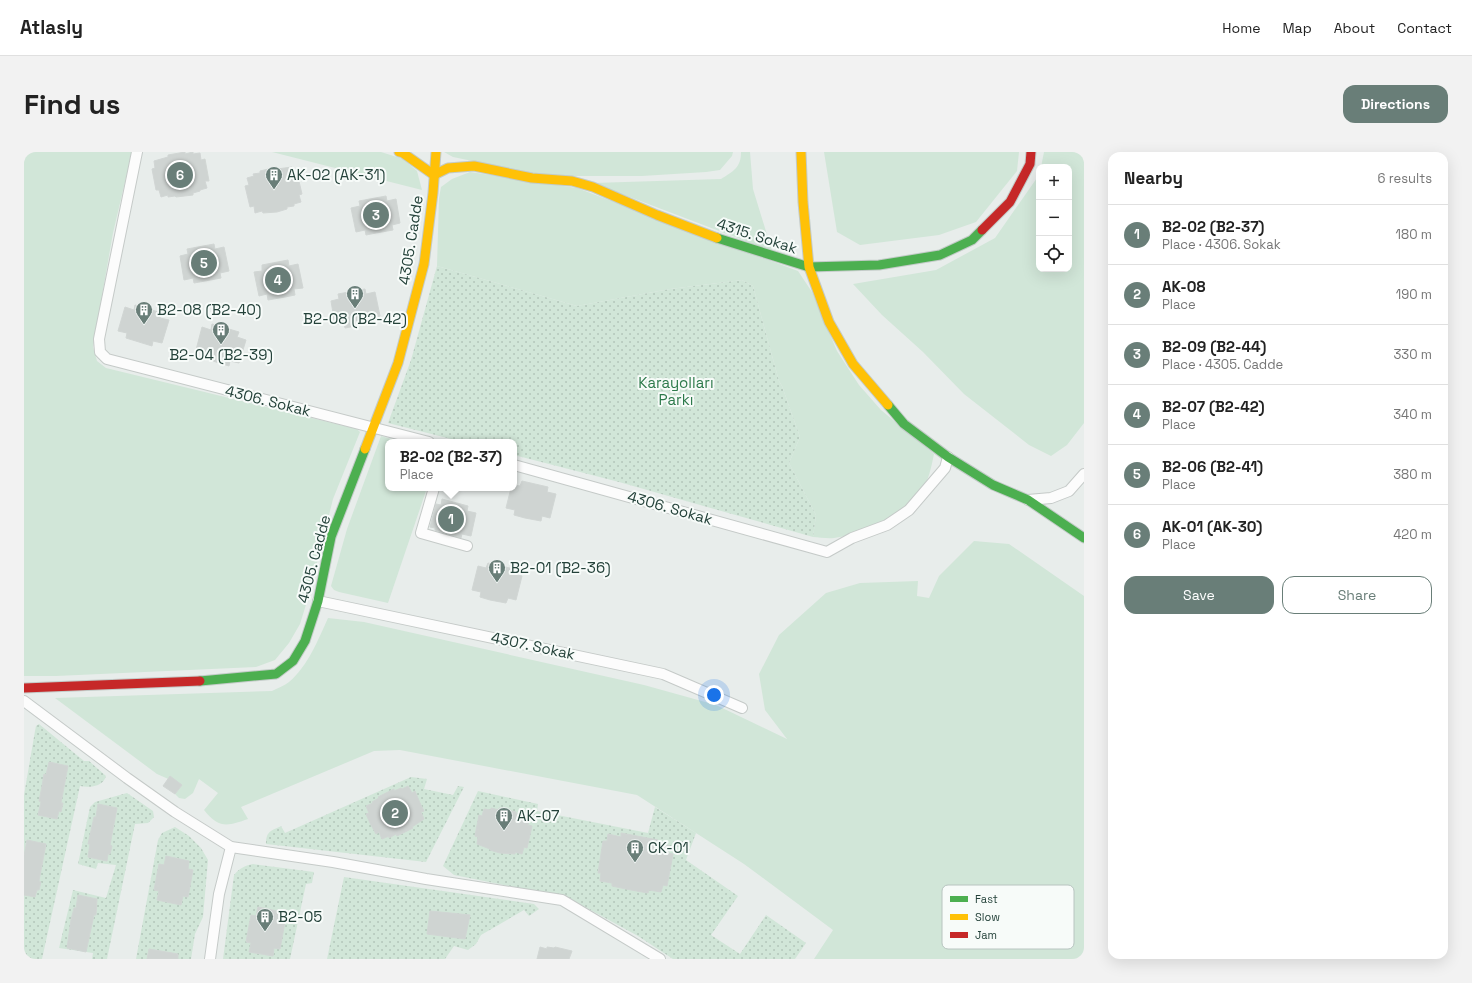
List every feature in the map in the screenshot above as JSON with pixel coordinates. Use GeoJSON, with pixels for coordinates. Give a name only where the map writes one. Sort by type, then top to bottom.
{"type":"FeatureCollection","features":[{"type":"Feature","properties":{"kind":"street","name":"4306. Sokak"},"geometry":{"type":"LineString","coordinates":[[137,152],[99,339],[100,352],[107,359],[417,439]]}},
{"type":"Feature","properties":{"kind":"street"},"geometry":{"type":"LineString","coordinates":[[399,152],[403,153],[434,175]]}},
{"type":"Feature","properties":{"kind":"street","name":"4305. Cadde"},"geometry":{"type":"LineString","coordinates":[[24,688],[185,682],[276,674],[293,661],[305,641],[318,601],[331,537],[398,364],[424,264],[436,152]]}},
{"type":"Feature","properties":{"kind":"street"},"geometry":{"type":"LineString","coordinates":[[800,152],[809,267],[829,322],[852,364],[904,424],[948,457],[993,485],[1028,500],[1084,538]]}},
{"type":"Feature","properties":{"kind":"street","name":"4315. Sokak"},"geometry":{"type":"LineString","coordinates":[[434,175],[448,168],[474,166],[532,178],[572,181],[593,187],[657,215],[722,240],[809,267],[879,265],[940,255],[972,240],[1010,202],[1030,164],[1031,152]]}},
{"type":"Feature","properties":{"kind":"street","name":"4306. Sokak"},"geometry":{"type":"LineString","coordinates":[[517,466],[827,552],[852,538],[887,525],[909,510],[945,468],[948,457]]}},
{"type":"Feature","properties":{"kind":"street"},"geometry":{"type":"LineString","coordinates":[[1028,500],[1051,498],[1068,491],[1084,474]]}},
{"type":"Feature","properties":{"kind":"street"},"geometry":{"type":"LineString","coordinates":[[433,491],[421,533],[467,546]]}},
{"type":"Feature","properties":{"kind":"street","name":"4307. Sokak"},"geometry":{"type":"LineString","coordinates":[[318,601],[663,674],[742,708]]}},
{"type":"Feature","properties":{"kind":"street"},"geometry":{"type":"LineString","coordinates":[[24,701],[139,787],[175,812],[231,847],[333,862],[426,879],[562,900],[660,959]]}},
{"type":"Feature","properties":{"kind":"street"},"geometry":{"type":"LineString","coordinates":[[210,959],[218,894],[231,847]]}},
{"type":"Feature","properties":{"kind":"green space"},"geometry":{"type":"Polygon","coordinates":[[[24,152],[132,152],[113,233],[93,347],[97,361],[106,368],[357,429],[360,432],[333,499],[309,595],[300,624],[289,643],[275,660],[256,667],[56,676],[24,676],[24,152]]]}},
{"type":"Feature","properties":{"kind":"green space"},"geometry":{"type":"Polygon","coordinates":[[[272,152],[381,152],[403,159],[417,171],[422,190],[272,152]]]}},
{"type":"Feature","properties":{"kind":"green space"},"geometry":{"type":"Polygon","coordinates":[[[444,152],[733,152],[732,156],[720,170],[706,172],[642,176],[545,176],[453,157],[444,152]]]}},
{"type":"Feature","properties":{"kind":"green space"},"geometry":{"type":"Polygon","coordinates":[[[741,152],[750,152],[753,189],[772,251],[593,183],[721,179],[730,174],[736,168],[740,161],[741,152]]]}},
{"type":"Feature","properties":{"kind":"green space"},"geometry":{"type":"Polygon","coordinates":[[[824,152],[1019,152],[1017,171],[976,222],[939,235],[860,245],[837,232],[824,152]]]}},
{"type":"Feature","properties":{"kind":"green space"},"geometry":{"type":"Polygon","coordinates":[[[1044,152],[1084,152],[1084,423],[1067,445],[1051,456],[1029,445],[964,394],[923,352],[882,315],[853,284],[936,270],[995,238],[1036,179],[1036,272],[1072,272],[1072,164],[1042,164],[1044,152]]]}},
{"type":"Feature","properties":{"kind":"green space"},"geometry":{"type":"Polygon","coordinates":[[[470,172],[577,188],[798,271],[812,292],[837,351],[859,385],[881,410],[934,454],[931,469],[924,487],[904,508],[893,516],[870,528],[846,536],[834,538],[813,537],[816,515],[789,463],[800,437],[779,381],[753,286],[742,280],[670,289],[577,306],[437,266],[439,198],[441,187],[452,179],[470,172]]]}},
{"type":"Feature","properties":{"kind":"green space","name":"Karayolları Parkı"},"geometry":{"type":"Polygon","coordinates":[[[437,266],[577,306],[670,289],[742,280],[753,286],[779,381],[800,437],[789,463],[816,515],[813,537],[619,482],[517,456],[517,439],[451,439],[388,423],[411,360],[437,266]]]}},
{"type":"Feature","properties":{"kind":"green space"},"geometry":{"type":"Polygon","coordinates":[[[381,436],[392,439],[385,439],[385,491],[426,491],[388,603],[339,592],[334,590],[331,586],[347,529],[381,436]]]}},
{"type":"Feature","properties":{"kind":"green space"},"geometry":{"type":"Polygon","coordinates":[[[974,541],[1009,544],[1084,596],[1084,959],[814,959],[833,930],[744,864],[637,795],[400,750],[374,751],[241,807],[248,819],[229,824],[219,823],[209,816],[204,810],[218,793],[199,779],[193,793],[185,799],[179,798],[175,794],[182,785],[157,774],[55,698],[272,691],[285,685],[296,676],[312,652],[328,618],[364,622],[644,685],[716,705],[787,739],[765,710],[759,674],[779,635],[826,593],[860,583],[918,581],[917,596],[929,598],[939,576],[974,541]]]}},
{"type":"Feature","properties":{"kind":"green space"},"geometry":{"type":"Polygon","coordinates":[[[39,724],[84,761],[89,761],[106,776],[99,785],[91,787],[80,786],[42,959],[24,959],[24,795],[36,726],[39,724]]]}},
{"type":"Feature","properties":{"kind":"green space"},"geometry":{"type":"Polygon","coordinates":[[[411,777],[427,779],[424,789],[453,795],[458,786],[464,787],[426,862],[266,844],[267,836],[272,830],[281,826],[285,833],[411,777]]]}},
{"type":"Feature","properties":{"kind":"green space"},"geometry":{"type":"Polygon","coordinates":[[[478,791],[538,804],[537,811],[648,833],[655,807],[696,833],[686,860],[738,896],[711,935],[740,954],[766,915],[806,943],[795,959],[673,959],[638,936],[574,901],[454,875],[443,866],[478,791]]]}},
{"type":"Feature","properties":{"kind":"green space"},"geometry":{"type":"Polygon","coordinates":[[[127,793],[153,811],[154,817],[148,823],[135,824],[107,959],[92,959],[93,953],[59,948],[73,890],[106,898],[116,865],[98,863],[96,869],[78,864],[90,807],[95,802],[127,793]]]}},
{"type":"Feature","properties":{"kind":"green space"},"geometry":{"type":"Polygon","coordinates":[[[175,827],[189,836],[201,848],[208,860],[203,917],[195,934],[191,959],[136,959],[158,840],[162,833],[175,827]]]}},
{"type":"Feature","properties":{"kind":"green space"},"geometry":{"type":"Polygon","coordinates":[[[253,864],[314,872],[312,883],[306,884],[290,959],[223,959],[234,875],[242,868],[253,864]]]}},
{"type":"Feature","properties":{"kind":"green space"},"geometry":{"type":"Polygon","coordinates":[[[344,877],[534,904],[539,909],[529,916],[524,910],[481,935],[476,944],[468,950],[454,946],[445,959],[327,959],[344,877]]]}},
{"type":"Feature","properties":{"kind":"building"},"geometry":{"type":"Polygon","coordinates":[[[185,152],[185,154],[193,152],[193,154],[200,153],[201,160],[205,159],[209,181],[205,181],[207,188],[193,193],[193,195],[168,197],[168,195],[161,197],[159,190],[156,190],[152,169],[155,168],[154,161],[168,157],[168,155],[185,152]]]}},
{"type":"Feature","properties":{"kind":"building","name":"AK-02 (AK-31)"},"geometry":{"type":"Polygon","coordinates":[[[277,167],[277,169],[292,167],[294,174],[297,173],[302,194],[299,195],[301,202],[277,212],[263,213],[262,211],[255,213],[254,206],[250,207],[245,186],[249,185],[247,178],[254,176],[253,174],[260,173],[260,171],[277,167]]]}},
{"type":"Feature","properties":{"kind":"building"},"geometry":{"type":"Polygon","coordinates":[[[386,196],[387,201],[396,199],[400,223],[392,225],[393,230],[366,235],[365,230],[356,232],[351,208],[360,206],[359,201],[386,196]]]}},
{"type":"Feature","properties":{"kind":"building"},"geometry":{"type":"Polygon","coordinates":[[[214,244],[215,249],[224,247],[229,271],[220,273],[221,278],[194,283],[193,278],[184,280],[180,256],[188,254],[187,249],[214,244]]]}},
{"type":"Feature","properties":{"kind":"building"},"geometry":{"type":"Polygon","coordinates":[[[288,260],[289,266],[298,264],[303,288],[294,289],[295,295],[285,297],[268,300],[267,294],[259,296],[254,272],[262,271],[262,265],[288,260]]]}},
{"type":"Feature","properties":{"kind":"building","name":"B2-08 (B2-42)"},"geometry":{"type":"Polygon","coordinates":[[[365,289],[366,294],[375,292],[380,316],[371,318],[372,323],[345,328],[344,323],[335,325],[331,301],[339,299],[338,294],[365,289]]]}},
{"type":"Feature","properties":{"kind":"building","name":"B2-08 (B2-40)"},"geometry":{"type":"Polygon","coordinates":[[[135,305],[162,313],[160,318],[169,320],[162,343],[153,341],[152,346],[126,338],[127,333],[118,331],[125,307],[134,310],[135,305]]]}},
{"type":"Feature","properties":{"kind":"building","name":"B2-04 (B2-39)"},"geometry":{"type":"Polygon","coordinates":[[[212,324],[239,332],[237,337],[246,340],[239,363],[230,361],[229,366],[203,358],[204,353],[196,350],[202,327],[211,330],[212,324]]]}},
{"type":"Feature","properties":{"kind":"building"},"geometry":{"type":"Polygon","coordinates":[[[522,481],[548,487],[547,492],[556,494],[550,518],[542,516],[541,521],[525,518],[514,515],[515,510],[506,508],[510,491],[517,491],[517,486],[520,486],[522,481]]]}},
{"type":"Feature","properties":{"kind":"building"},"geometry":{"type":"Polygon","coordinates":[[[442,499],[468,506],[467,511],[476,513],[471,536],[462,534],[461,538],[430,527],[436,504],[441,505],[442,499]]]}},
{"type":"Feature","properties":{"kind":"building","name":"B2-01 (B2-36)"},"geometry":{"type":"Polygon","coordinates":[[[488,563],[514,569],[513,574],[522,576],[516,600],[508,598],[506,603],[490,600],[480,597],[481,592],[472,590],[478,566],[486,568],[488,563]]]}},
{"type":"Feature","properties":{"kind":"building"},"geometry":{"type":"Polygon","coordinates":[[[49,762],[68,766],[61,803],[63,803],[61,812],[59,811],[57,819],[38,815],[44,774],[46,775],[49,762]]]}},
{"type":"Feature","properties":{"kind":"building"},"geometry":{"type":"Polygon","coordinates":[[[170,776],[182,785],[175,794],[163,786],[170,776]]]}},
{"type":"Feature","properties":{"kind":"building"},"geometry":{"type":"Polygon","coordinates":[[[408,786],[412,793],[415,791],[424,811],[421,812],[424,819],[412,827],[413,828],[397,836],[396,834],[389,838],[389,836],[382,839],[379,832],[376,834],[370,823],[366,814],[369,813],[366,806],[373,803],[372,802],[379,798],[378,797],[394,789],[394,791],[408,786]]]}},
{"type":"Feature","properties":{"kind":"building"},"geometry":{"type":"Polygon","coordinates":[[[98,804],[117,808],[110,845],[112,846],[110,854],[108,854],[107,861],[88,857],[90,844],[88,844],[94,817],[96,817],[98,804]]]}},
{"type":"Feature","properties":{"kind":"building","name":"AK-07"},"geometry":{"type":"Polygon","coordinates":[[[491,808],[499,810],[499,808],[516,812],[516,814],[523,815],[523,817],[530,818],[528,825],[532,826],[527,848],[524,847],[522,854],[515,852],[515,854],[500,853],[477,844],[478,837],[475,836],[479,815],[482,816],[484,809],[491,810],[491,808]]]}},
{"type":"Feature","properties":{"kind":"building","name":"CK-01"},"geometry":{"type":"Polygon","coordinates":[[[621,833],[658,840],[657,843],[670,846],[668,853],[673,854],[667,886],[663,885],[661,892],[649,890],[648,893],[631,890],[612,886],[612,883],[600,881],[601,873],[598,873],[603,841],[607,841],[608,834],[621,837],[621,833]]]}},
{"type":"Feature","properties":{"kind":"building"},"geometry":{"type":"Polygon","coordinates":[[[27,840],[46,844],[39,881],[41,882],[35,897],[24,895],[24,856],[27,840]]]}},
{"type":"Feature","properties":{"kind":"building"},"geometry":{"type":"Polygon","coordinates":[[[166,856],[189,861],[188,869],[193,870],[188,897],[183,896],[181,905],[157,900],[159,891],[154,890],[159,864],[164,865],[166,856]]]}},
{"type":"Feature","properties":{"kind":"building"},"geometry":{"type":"Polygon","coordinates":[[[78,895],[97,899],[96,915],[94,915],[86,952],[67,948],[71,920],[74,908],[76,908],[78,895]]]}},
{"type":"Feature","properties":{"kind":"building","name":"B2-05"},"geometry":{"type":"Polygon","coordinates":[[[258,907],[282,912],[280,921],[285,922],[280,949],[274,948],[273,956],[249,952],[251,943],[246,942],[251,915],[256,916],[258,907]]]}},
{"type":"Feature","properties":{"kind":"building"},"geometry":{"type":"Polygon","coordinates":[[[430,911],[470,915],[465,939],[427,934],[430,911]]]}},
{"type":"Feature","properties":{"kind":"building"},"geometry":{"type":"Polygon","coordinates":[[[540,947],[547,949],[547,947],[555,947],[572,951],[569,959],[537,959],[540,947]]]}},
{"type":"Feature","properties":{"kind":"building"},"geometry":{"type":"Polygon","coordinates":[[[149,949],[178,954],[178,959],[147,959],[149,949]]]}},
{"type":"Feature","properties":{"kind":"traffic: fast"},"geometry":{"type":"LineString","coordinates":[[717,238],[809,267],[879,265],[940,255],[972,240],[982,230]]}},
{"type":"Feature","properties":{"kind":"traffic: fast"},"geometry":{"type":"LineString","coordinates":[[888,405],[904,424],[948,457],[993,485],[1028,500],[1084,538]]}},
{"type":"Feature","properties":{"kind":"traffic: fast"},"geometry":{"type":"LineString","coordinates":[[200,681],[276,674],[293,661],[305,641],[318,601],[331,537],[365,449]]}},
{"type":"Feature","properties":{"kind":"traffic: slow"},"geometry":{"type":"LineString","coordinates":[[399,152],[403,153],[434,175],[448,168],[474,166],[532,178],[572,181],[593,187],[657,215],[717,238]]}},
{"type":"Feature","properties":{"kind":"traffic: slow"},"geometry":{"type":"LineString","coordinates":[[365,449],[398,363],[424,264],[433,193],[436,152]]}},
{"type":"Feature","properties":{"kind":"traffic: slow"},"geometry":{"type":"LineString","coordinates":[[801,152],[803,202],[809,267],[829,322],[853,364],[888,405]]}},
{"type":"Feature","properties":{"kind":"traffic: jam"},"geometry":{"type":"LineString","coordinates":[[982,230],[1010,202],[1030,164],[1031,152]]}},
{"type":"Feature","properties":{"kind":"traffic: jam"},"geometry":{"type":"LineString","coordinates":[[24,688],[200,681]]}},
{"type":"Feature","properties":{"kind":"place","name":"AK-01 (AK-30)"},"geometry":{"type":"Point","coordinates":[180,175]}},
{"type":"Feature","properties":{"kind":"place","name":"AK-02 (AK-31)"},"geometry":{"type":"Point","coordinates":[274,190]}},
{"type":"Feature","properties":{"kind":"place","name":"B2-09 (B2-44)"},"geometry":{"type":"Point","coordinates":[376,215]}},
{"type":"Feature","properties":{"kind":"place","name":"B2-06 (B2-41)"},"geometry":{"type":"Point","coordinates":[204,263]}},
{"type":"Feature","properties":{"kind":"place","name":"B2-07 (B2-42)"},"geometry":{"type":"Point","coordinates":[278,280]}},
{"type":"Feature","properties":{"kind":"place","name":"B2-08 (B2-42)"},"geometry":{"type":"Point","coordinates":[355,309]}},
{"type":"Feature","properties":{"kind":"place","name":"B2-08 (B2-40)"},"geometry":{"type":"Point","coordinates":[144,325]}},
{"type":"Feature","properties":{"kind":"place","name":"B2-04 (B2-39)"},"geometry":{"type":"Point","coordinates":[221,345]}},
{"type":"Feature","properties":{"kind":"place","name":"B2-02 (B2-37)"},"geometry":{"type":"Point","coordinates":[451,519]}},
{"type":"Feature","properties":{"kind":"place","name":"B2-01 (B2-36)"},"geometry":{"type":"Point","coordinates":[497,583]}},
{"type":"Feature","properties":{"kind":"place","name":"AK-08"},"geometry":{"type":"Point","coordinates":[395,813]}},
{"type":"Feature","properties":{"kind":"place","name":"AK-07"},"geometry":{"type":"Point","coordinates":[504,831]}},
{"type":"Feature","properties":{"kind":"place","name":"CK-01"},"geometry":{"type":"Point","coordinates":[635,863]}},
{"type":"Feature","properties":{"kind":"place","name":"B2-05"},"geometry":{"type":"Point","coordinates":[265,932]}}]}
